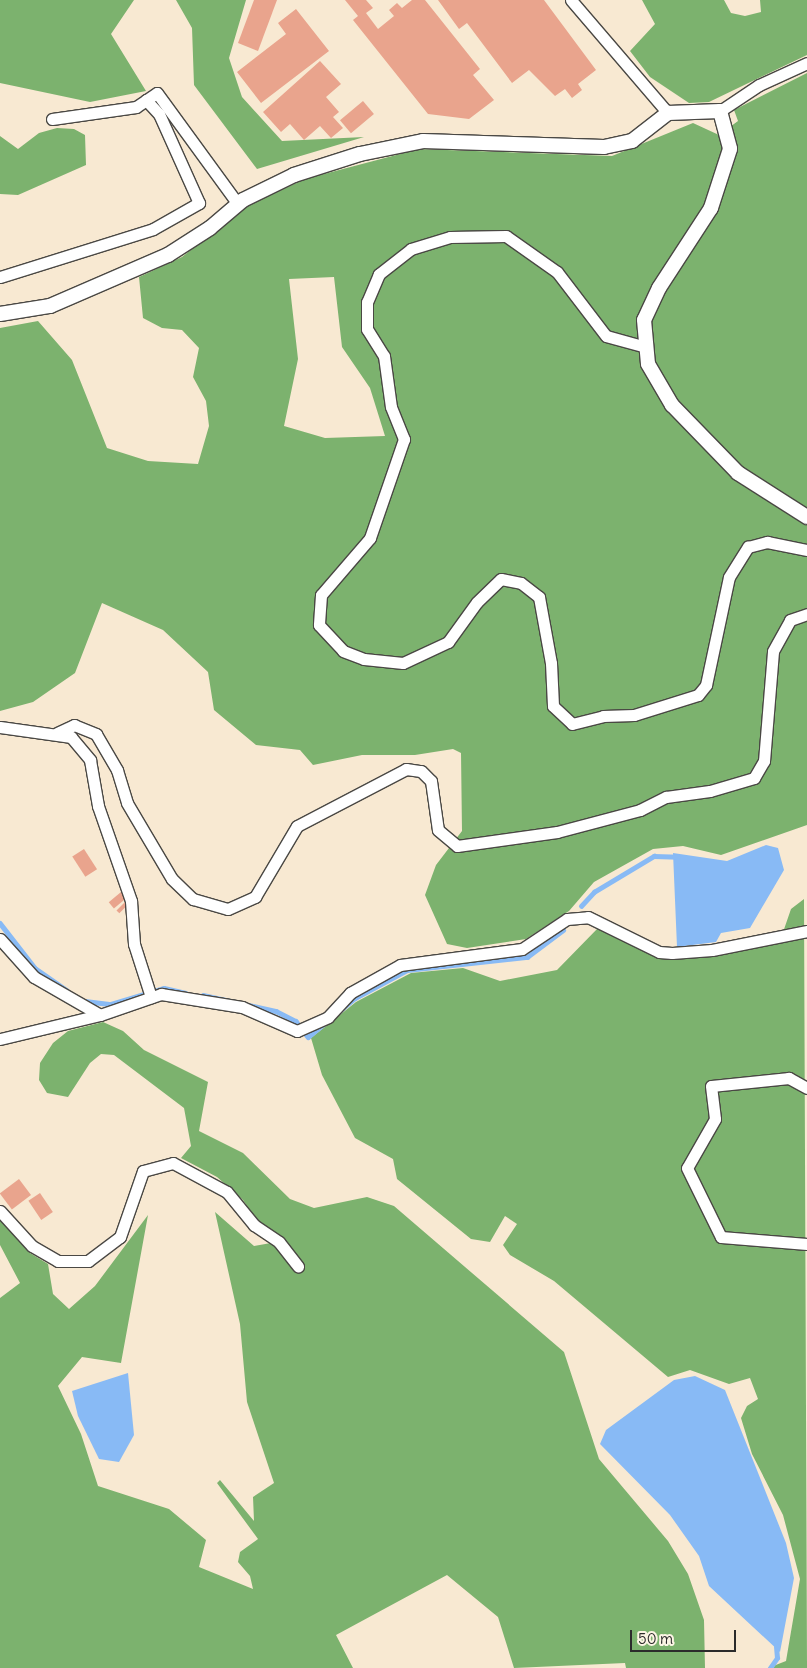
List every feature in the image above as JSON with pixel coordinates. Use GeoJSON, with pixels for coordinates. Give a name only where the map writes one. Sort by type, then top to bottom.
{"type":"FeatureCollection","features":[{"type":"Feature","properties":{"kind":"street"},"geometry":{"type":"LineString","coordinates":[[571,0],[668,113]]}},
{"type":"Feature","properties":{"kind":"street"},"geometry":{"type":"LineString","coordinates":[[0,314],[50,306],[168,255],[238,204],[294,175],[360,154],[423,142],[604,147],[632,141],[668,113],[720,111],[759,85],[807,63]]}},
{"type":"Feature","properties":{"kind":"street"},"geometry":{"type":"LineString","coordinates":[[52,119],[88,116],[146,100],[157,93],[238,204]]}},
{"type":"Feature","properties":{"kind":"street"},"geometry":{"type":"LineString","coordinates":[[0,277],[153,229],[199,203],[159,114],[146,100]]}},
{"type":"Feature","properties":{"kind":"street"},"geometry":{"type":"LineString","coordinates":[[720,111],[730,148],[711,208],[659,288],[644,320],[648,364],[672,405],[738,473],[807,517]]}},
{"type":"Feature","properties":{"kind":"street"},"geometry":{"type":"LineString","coordinates":[[646,347],[606,336],[557,272],[506,236],[450,237],[412,249],[379,274],[367,302],[367,329],[384,356],[391,407],[404,439],[370,538],[321,595],[319,626],[343,651],[364,659],[403,663],[448,642],[477,602],[501,579],[520,583],[539,597],[551,663],[553,706],[572,724],[603,716],[634,715],[698,696],[706,685],[729,577],[748,547],[767,542],[807,550]]}},
{"type":"Feature","properties":{"kind":"street"},"geometry":{"type":"LineString","coordinates":[[58,733],[74,725],[96,734],[117,770],[128,804],[172,879],[193,899],[228,909],[255,897],[297,826],[406,769],[421,771],[431,781],[438,830],[456,846],[557,832],[640,810],[666,797],[710,792],[754,778],[764,761],[773,651],[790,620],[807,614]]}},
{"type":"Feature","properties":{"kind":"street"},"geometry":{"type":"LineString","coordinates":[[0,727],[27,734],[58,733],[71,738],[90,760],[100,813],[131,901],[134,944],[150,992]]}},
{"type":"Feature","properties":{"kind":"street"},"geometry":{"type":"LineString","coordinates":[[0,1039],[100,1015],[150,992],[242,1007],[303,1028],[328,1017],[350,994],[400,965],[522,949],[567,919],[588,917],[659,952],[672,953],[712,950],[807,931]]}},
{"type":"Feature","properties":{"kind":"street"},"geometry":{"type":"LineString","coordinates":[[0,939],[34,976],[100,1015]]}},
{"type":"Feature","properties":{"kind":"street"},"geometry":{"type":"LineString","coordinates":[[807,1088],[789,1078],[711,1086],[715,1119],[687,1168],[721,1238],[807,1244]]}},
{"type":"Feature","properties":{"kind":"street"},"geometry":{"type":"LineString","coordinates":[[0,1211],[32,1246],[58,1261],[88,1261],[120,1237],[143,1171],[173,1163],[227,1192],[254,1226],[279,1242],[298,1266]]}},
{"type":"Feature","properties":{"kind":"green space"},"geometry":{"type":"Polygon","coordinates":[[[0,0],[134,0],[111,34],[146,91],[90,102],[0,83],[0,0]]]}},
{"type":"Feature","properties":{"kind":"green space"},"geometry":{"type":"Polygon","coordinates":[[[176,0],[246,0],[229,58],[242,97],[282,141],[364,137],[257,169],[194,85],[192,28],[176,0]]]}},
{"type":"Feature","properties":{"kind":"green space"},"geometry":{"type":"Polygon","coordinates":[[[642,0],[724,0],[731,13],[745,16],[761,12],[760,0],[807,0],[807,55],[709,102],[689,103],[650,77],[630,51],[655,24],[642,0]]]}},
{"type":"Feature","properties":{"kind":"green space"},"geometry":{"type":"Polygon","coordinates":[[[807,73],[807,825],[721,855],[683,846],[653,849],[594,882],[569,911],[526,939],[467,948],[447,944],[425,895],[436,865],[462,831],[461,753],[453,749],[415,755],[362,755],[313,765],[300,750],[256,745],[214,710],[208,672],[163,630],[102,603],[75,673],[33,702],[0,711],[0,328],[38,321],[72,360],[107,448],[148,461],[198,464],[209,426],[206,401],[193,377],[199,348],[182,330],[162,328],[143,318],[139,277],[182,257],[243,208],[305,179],[419,149],[612,156],[693,123],[719,135],[738,121],[734,110],[807,73]],[[334,277],[289,279],[298,359],[284,426],[325,438],[385,436],[370,388],[342,347],[334,277]]]}},
{"type":"Feature","properties":{"kind":"green space"},"geometry":{"type":"Polygon","coordinates":[[[57,128],[74,129],[85,135],[86,165],[18,195],[0,194],[0,136],[18,149],[39,133],[57,128]]]}},
{"type":"Feature","properties":{"kind":"green space"},"geometry":{"type":"Polygon","coordinates":[[[804,899],[807,1668],[768,1668],[786,1661],[800,1579],[783,1515],[752,1454],[741,1418],[747,1406],[758,1399],[750,1378],[729,1384],[690,1370],[668,1377],[554,1281],[510,1255],[503,1245],[517,1224],[505,1216],[490,1242],[471,1239],[397,1179],[393,1159],[355,1138],[322,1075],[311,1038],[356,1002],[411,973],[463,968],[500,981],[557,970],[598,928],[658,957],[781,938],[791,909],[804,899]]]}},
{"type":"Feature","properties":{"kind":"green space"},"geometry":{"type":"Polygon","coordinates":[[[103,1022],[123,1031],[144,1050],[208,1082],[199,1131],[243,1153],[290,1199],[314,1208],[367,1197],[394,1206],[564,1352],[599,1459],[668,1541],[688,1574],[704,1620],[705,1668],[626,1668],[625,1663],[514,1668],[498,1617],[447,1575],[336,1635],[353,1668],[0,1668],[0,1298],[20,1283],[0,1245],[0,1218],[30,1253],[48,1264],[53,1294],[69,1309],[95,1286],[148,1215],[121,1363],[82,1357],[58,1386],[81,1434],[98,1486],[169,1509],[206,1540],[199,1567],[253,1589],[250,1576],[238,1562],[240,1552],[258,1539],[217,1483],[220,1480],[254,1521],[253,1497],[274,1483],[247,1402],[240,1324],[215,1212],[254,1246],[271,1243],[243,1200],[217,1177],[181,1158],[191,1146],[184,1108],[114,1055],[101,1054],[90,1063],[68,1097],[47,1093],[39,1080],[40,1063],[53,1043],[68,1031],[103,1022]]]}},
{"type":"Feature","properties":{"kind":"water"},"geometry":{"type":"Polygon","coordinates":[[[766,845],[778,848],[784,870],[750,928],[721,933],[716,942],[677,947],[673,853],[727,861],[766,845]]]}},
{"type":"Feature","properties":{"kind":"water"},"geometry":{"type":"Polygon","coordinates":[[[128,1373],[134,1435],[119,1462],[99,1459],[78,1416],[72,1391],[128,1373]]]}},
{"type":"Feature","properties":{"kind":"water"},"geometry":{"type":"Polygon","coordinates":[[[695,1376],[725,1390],[786,1543],[794,1578],[780,1652],[709,1586],[699,1556],[670,1515],[600,1444],[606,1430],[674,1380],[695,1376]]]}},
{"type":"Feature","properties":{"kind":"building"},"geometry":{"type":"Polygon","coordinates":[[[254,0],[277,0],[258,51],[238,43],[254,0]]]}},
{"type":"Feature","properties":{"kind":"building"},"geometry":{"type":"Polygon","coordinates":[[[345,0],[366,0],[373,8],[366,13],[378,29],[394,16],[389,10],[397,3],[402,8],[412,0],[425,0],[480,69],[473,75],[494,100],[469,119],[428,114],[353,20],[358,16],[345,0]]]}},
{"type":"Feature","properties":{"kind":"building"},"geometry":{"type":"Polygon","coordinates":[[[438,0],[544,0],[596,70],[578,84],[582,90],[572,98],[565,89],[555,96],[529,70],[512,83],[467,23],[459,29],[438,0]]]}},
{"type":"Feature","properties":{"kind":"building"},"geometry":{"type":"Polygon","coordinates":[[[296,9],[329,51],[261,103],[237,72],[286,34],[278,23],[296,9]]]}},
{"type":"Feature","properties":{"kind":"building"},"geometry":{"type":"Polygon","coordinates":[[[320,61],[341,84],[326,97],[339,112],[333,117],[343,128],[331,138],[320,126],[304,140],[290,124],[281,132],[263,112],[320,61]]]}},
{"type":"Feature","properties":{"kind":"building"},"geometry":{"type":"Polygon","coordinates":[[[363,101],[374,114],[351,133],[340,120],[363,101]]]}},
{"type":"Feature","properties":{"kind":"building"},"geometry":{"type":"Polygon","coordinates":[[[84,849],[97,869],[85,877],[72,857],[84,849]]]}},
{"type":"Feature","properties":{"kind":"building"},"geometry":{"type":"Polygon","coordinates":[[[121,892],[126,898],[114,908],[109,902],[121,892]]]}},
{"type":"Feature","properties":{"kind":"building"},"geometry":{"type":"Polygon","coordinates":[[[125,902],[128,905],[119,913],[117,910],[125,902]]]}},
{"type":"Feature","properties":{"kind":"building"},"geometry":{"type":"Polygon","coordinates":[[[19,1179],[31,1195],[12,1209],[0,1193],[19,1179]]]}},
{"type":"Feature","properties":{"kind":"building"},"geometry":{"type":"Polygon","coordinates":[[[40,1193],[53,1212],[41,1220],[28,1201],[40,1193]]]}},
{"type":"Feature","properties":{"kind":"waterway"},"geometry":{"type":"LineString","coordinates":[[581,906],[594,892],[654,856],[678,857]]}},
{"type":"Feature","properties":{"kind":"waterway"},"geometry":{"type":"LineString","coordinates":[[0,923],[35,968],[67,990]]}},
{"type":"Feature","properties":{"kind":"waterway"},"geometry":{"type":"LineString","coordinates":[[203,995],[276,1011],[296,1021],[308,1037],[355,998],[407,970],[527,957],[563,930]]}},
{"type":"Feature","properties":{"kind":"waterway"},"geometry":{"type":"LineString","coordinates":[[85,1001],[111,1004],[164,988],[185,993]]}},
{"type":"Feature","properties":{"kind":"waterway"},"geometry":{"type":"LineString","coordinates":[[770,1668],[777,1658],[776,1647]]}}]}
